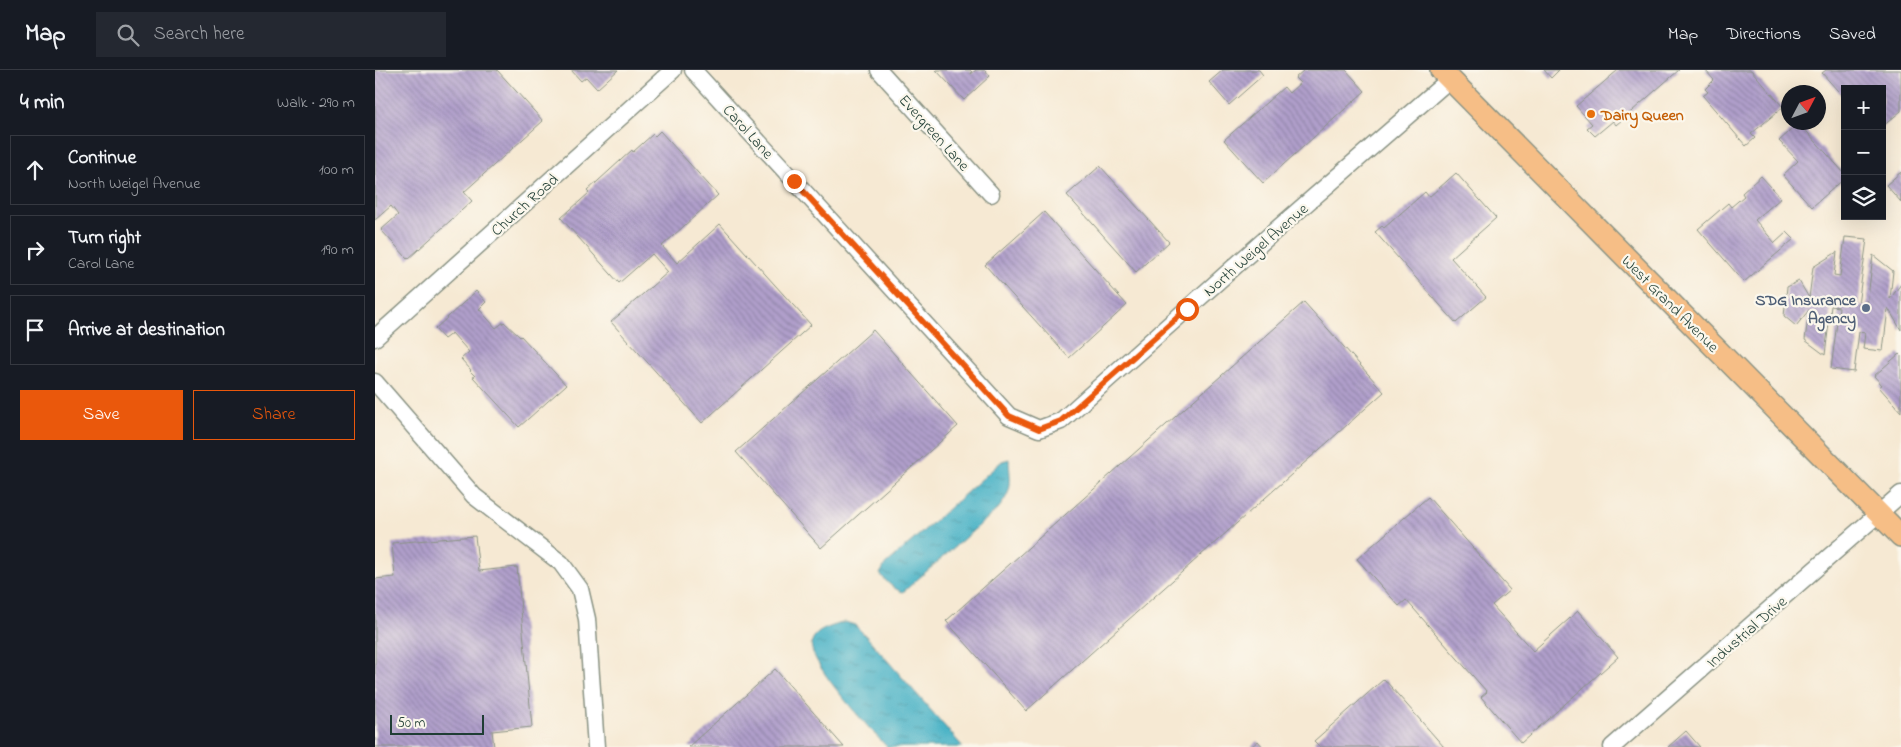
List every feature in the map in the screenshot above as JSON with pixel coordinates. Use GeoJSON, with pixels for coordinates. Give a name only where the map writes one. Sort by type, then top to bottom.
{"type":"FeatureCollection","features":[{"type":"Feature","properties":{"kind":"main road","name":"West Grand Avenue"},"geometry":{"type":"LineString","coordinates":[[1446,74],[1901,536]]}},
{"type":"Feature","properties":{"kind":"street","name":"Church Road"},"geometry":{"type":"LineString","coordinates":[[375,338],[673,70]]}},
{"type":"Feature","properties":{"kind":"street","name":"Carol Lane"},"geometry":{"type":"LineString","coordinates":[[693,70],[1009,416],[1034,427]]}},
{"type":"Feature","properties":{"kind":"street","name":"Evergreen Lane"},"geometry":{"type":"LineString","coordinates":[[879,70],[991,194]]}},
{"type":"Feature","properties":{"kind":"street","name":"North Weigel Avenue"},"geometry":{"type":"LineString","coordinates":[[1034,427],[1039,429],[1061,421],[1269,236],[1446,74]]}},
{"type":"Feature","properties":{"kind":"street"},"geometry":{"type":"LineString","coordinates":[[375,382],[474,496],[561,563],[579,589],[587,619],[596,747]]}},
{"type":"Feature","properties":{"kind":"street","name":"Industrial Drive"},"geometry":{"type":"LineString","coordinates":[[1612,747],[1901,494]]}},
{"type":"Feature","properties":{"kind":"water"},"geometry":{"type":"Polygon","coordinates":[[[1009,459],[1009,491],[998,509],[903,592],[896,589],[880,574],[885,565],[1002,461],[1009,459]]]}},
{"type":"Feature","properties":{"kind":"water"},"geometry":{"type":"Polygon","coordinates":[[[845,622],[855,625],[866,636],[963,747],[887,747],[828,679],[812,650],[812,641],[817,634],[826,628],[845,622]]]}},
{"type":"Feature","properties":{"kind":"building"},"geometry":{"type":"Polygon","coordinates":[[[375,70],[497,70],[543,121],[464,192],[472,201],[408,259],[381,230],[398,215],[391,206],[375,220],[375,70]]]}},
{"type":"Feature","properties":{"kind":"building"},"geometry":{"type":"Polygon","coordinates":[[[571,70],[618,70],[597,89],[586,77],[581,81],[571,70]]]}},
{"type":"Feature","properties":{"kind":"building"},"geometry":{"type":"Polygon","coordinates":[[[936,70],[970,70],[971,74],[976,70],[985,70],[990,76],[964,100],[936,70]]]}},
{"type":"Feature","properties":{"kind":"building"},"geometry":{"type":"Polygon","coordinates":[[[1223,70],[1259,70],[1263,75],[1229,105],[1209,82],[1223,70]]]}},
{"type":"Feature","properties":{"kind":"building"},"geometry":{"type":"Polygon","coordinates":[[[1304,70],[1346,70],[1365,91],[1263,183],[1224,140],[1284,87],[1289,93],[1300,83],[1295,78],[1304,70]]]}},
{"type":"Feature","properties":{"kind":"building"},"geometry":{"type":"Polygon","coordinates":[[[1544,70],[1559,70],[1551,78],[1544,70]]]}},
{"type":"Feature","properties":{"kind":"building"},"geometry":{"type":"Polygon","coordinates":[[[1618,70],[1679,70],[1616,125],[1613,121],[1595,136],[1587,128],[1592,124],[1576,106],[1618,70]]]}},
{"type":"Feature","properties":{"kind":"building"},"geometry":{"type":"Polygon","coordinates":[[[1705,70],[1751,70],[1781,105],[1781,109],[1751,134],[1755,138],[1746,146],[1703,96],[1708,92],[1705,89],[1714,80],[1705,70]]]}},
{"type":"Feature","properties":{"kind":"building"},"geometry":{"type":"Polygon","coordinates":[[[1826,70],[1901,70],[1901,111],[1886,124],[1886,85],[1841,85],[1841,94],[1822,73],[1826,70]]]}},
{"type":"Feature","properties":{"kind":"building"},"geometry":{"type":"Polygon","coordinates":[[[1791,130],[1805,130],[1841,170],[1841,182],[1812,207],[1783,175],[1798,161],[1779,141],[1791,130]]]}},
{"type":"Feature","properties":{"kind":"building"},"geometry":{"type":"Polygon","coordinates":[[[660,131],[718,195],[662,246],[677,263],[720,224],[811,325],[702,423],[611,322],[668,272],[652,254],[619,283],[561,218],[589,193],[587,191],[632,150],[633,152],[653,134],[655,136],[660,131]]]}},
{"type":"Feature","properties":{"kind":"building"},"geometry":{"type":"Polygon","coordinates":[[[1100,166],[1169,242],[1136,272],[1067,195],[1100,166]]]}},
{"type":"Feature","properties":{"kind":"building"},"geometry":{"type":"Polygon","coordinates":[[[1901,172],[1901,202],[1886,185],[1901,172]]]}},
{"type":"Feature","properties":{"kind":"building"},"geometry":{"type":"Polygon","coordinates":[[[1456,173],[1496,218],[1451,258],[1486,297],[1456,323],[1375,232],[1382,226],[1384,228],[1425,192],[1429,197],[1456,173]]]}},
{"type":"Feature","properties":{"kind":"building"},"geometry":{"type":"Polygon","coordinates":[[[1761,176],[1781,198],[1755,220],[1775,243],[1787,232],[1794,239],[1744,282],[1698,229],[1728,203],[1731,207],[1744,196],[1742,193],[1761,176]]]}},
{"type":"Feature","properties":{"kind":"building"},"geometry":{"type":"Polygon","coordinates":[[[1044,212],[1127,305],[1069,358],[985,265],[1044,212]]]}},
{"type":"Feature","properties":{"kind":"building"},"geometry":{"type":"Polygon","coordinates":[[[1845,237],[1867,239],[1858,305],[1867,306],[1873,255],[1893,271],[1890,299],[1901,284],[1901,330],[1888,308],[1883,351],[1863,349],[1865,333],[1859,332],[1854,372],[1831,369],[1839,307],[1831,306],[1825,355],[1805,340],[1809,310],[1796,326],[1784,316],[1787,287],[1799,281],[1809,298],[1813,267],[1837,252],[1834,275],[1840,276],[1845,237]]]}},
{"type":"Feature","properties":{"kind":"building"},"geometry":{"type":"Polygon","coordinates":[[[476,291],[486,302],[479,309],[496,328],[504,322],[521,336],[566,385],[519,427],[473,377],[475,376],[461,359],[469,352],[452,333],[444,339],[435,329],[476,291]]]}},
{"type":"Feature","properties":{"kind":"building"},"geometry":{"type":"Polygon","coordinates":[[[1304,302],[1384,392],[1026,711],[946,621],[1304,302]]]}},
{"type":"Feature","properties":{"kind":"building"},"geometry":{"type":"Polygon","coordinates":[[[873,330],[958,426],[821,548],[736,452],[873,330]]]}},
{"type":"Feature","properties":{"kind":"building"},"geometry":{"type":"Polygon","coordinates":[[[1899,354],[1901,356],[1901,412],[1879,387],[1882,385],[1874,376],[1899,354]]]}},
{"type":"Feature","properties":{"kind":"building"},"geometry":{"type":"Polygon","coordinates":[[[1428,497],[1510,590],[1492,605],[1533,651],[1578,611],[1618,657],[1521,743],[1481,697],[1487,692],[1406,600],[1399,606],[1357,559],[1428,497]]]}},
{"type":"Feature","properties":{"kind":"building"},"geometry":{"type":"Polygon","coordinates":[[[475,536],[479,571],[517,567],[532,727],[492,731],[494,747],[375,747],[375,579],[395,577],[392,543],[475,536]]]}},
{"type":"Feature","properties":{"kind":"building"},"geometry":{"type":"Polygon","coordinates":[[[775,669],[844,747],[688,747],[775,669]]]}},
{"type":"Feature","properties":{"kind":"building"},"geometry":{"type":"Polygon","coordinates":[[[1384,679],[1444,747],[1320,747],[1314,741],[1384,679]]]}},
{"type":"Feature","properties":{"kind":"building"},"geometry":{"type":"Polygon","coordinates":[[[1686,731],[1700,747],[1668,747],[1686,731]]]}},
{"type":"Feature","properties":{"kind":"building"},"geometry":{"type":"Polygon","coordinates":[[[1258,741],[1263,747],[1251,747],[1258,741]]]}},
{"type":"Feature","properties":{"kind":"place","name":"Dairy Queen"},"geometry":{"type":"Point","coordinates":[1591,114]}},
{"type":"Feature","properties":{"kind":"place","name":"SDG Insurance Agency"},"geometry":{"type":"Point","coordinates":[1866,308]}},
{"type":"Feature","properties":{"kind":"route"},"geometry":{"type":"LineString","coordinates":[[794,181],[1009,416],[1039,429],[1061,421],[1187,309]]}}]}
